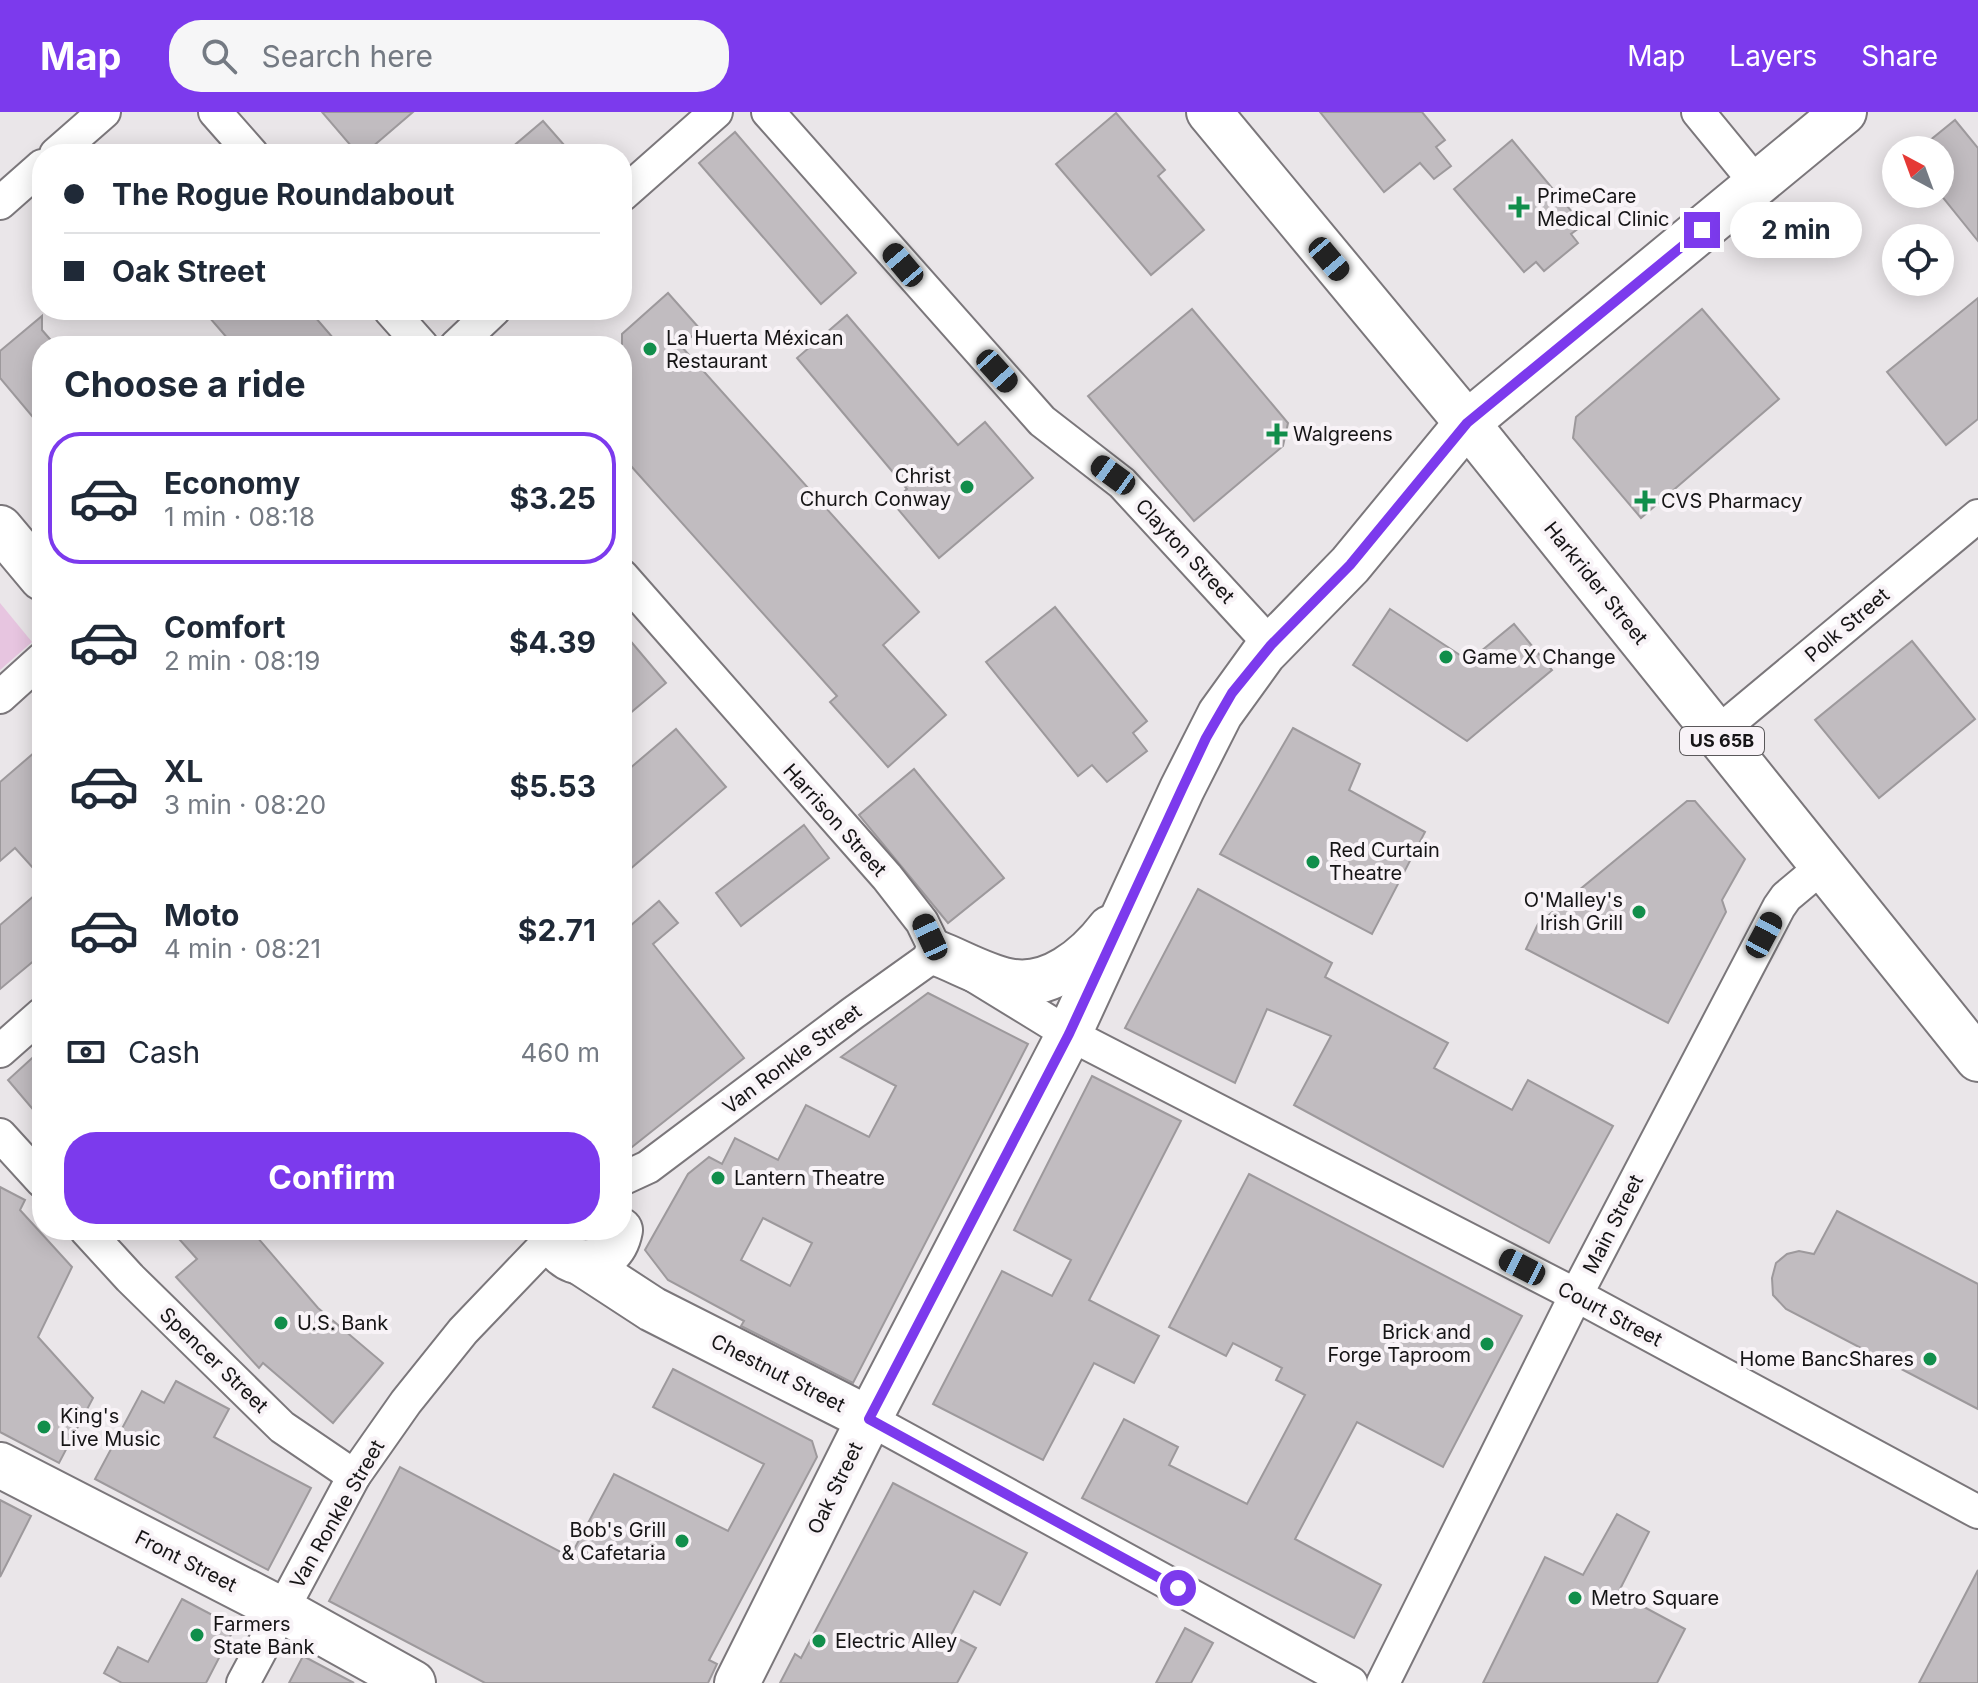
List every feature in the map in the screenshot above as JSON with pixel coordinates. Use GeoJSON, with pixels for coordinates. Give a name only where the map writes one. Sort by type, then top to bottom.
{"type":"FeatureCollection","features":[{"type":"Feature","properties":{"kind":"main road","name":"Oak Street"},"geometry":{"type":"LineString","coordinates":[[737,1683],[869,1419],[1069,1034],[1214,724],[1239,684],[1271,645],[1350,565],[1467,423],[1844,112]]}},
{"type":"Feature","properties":{"kind":"main road","name":"Harkrider Street"},"geometry":{"type":"LineString","coordinates":[[1214,114],[1823,866],[1974,1046]]}},
{"type":"Feature","properties":{"kind":"main road"},"geometry":{"type":"LineString","coordinates":[[0,528],[32,566]]}},
{"type":"Feature","properties":{"kind":"main road","name":"Oak Street"},"geometry":{"type":"LineString","coordinates":[[937,953],[1009,981],[1031,982],[1064,969],[1095,948],[1127,908]]}},
{"type":"Feature","properties":{"kind":"main road"},"geometry":{"type":"LineString","coordinates":[[563,1248],[600,1259],[617,1240]]}},
{"type":"Feature","properties":{"kind":"main road"},"geometry":{"type":"LineString","coordinates":[[622,1240],[627,1292]]}},
{"type":"Feature","properties":{"kind":"main road","name":"Chestnut Street"},"geometry":{"type":"LineString","coordinates":[[563,1248],[652,1309],[869,1419]]}},
{"type":"Feature","properties":{"kind":"main road","name":"Front Street"},"geometry":{"type":"LineString","coordinates":[[0,1465],[282,1610],[413,1683]]}},
{"type":"Feature","properties":{"kind":"street"},"geometry":{"type":"LineString","coordinates":[[67,144],[104,112]]}},
{"type":"Feature","properties":{"kind":"street"},"geometry":{"type":"LineString","coordinates":[[215,112],[243,144]]}},
{"type":"Feature","properties":{"kind":"street"},"geometry":{"type":"LineString","coordinates":[[632,186],[716,112]]}},
{"type":"Feature","properties":{"kind":"street","name":"Clayton Street"},"geometry":{"type":"LineString","coordinates":[[768,112],[1042,421],[1122,483],[1271,645]]}},
{"type":"Feature","properties":{"kind":"street"},"geometry":{"type":"LineString","coordinates":[[1698,112],[1757,184]]}},
{"type":"Feature","properties":{"kind":"street"},"geometry":{"type":"LineString","coordinates":[[0,203],[32,175]]}},
{"type":"Feature","properties":{"kind":"street"},"geometry":{"type":"LineString","coordinates":[[399,320],[413,336]]}},
{"type":"Feature","properties":{"kind":"street"},"geometry":{"type":"LineString","coordinates":[[467,336],[483,320]]}},
{"type":"Feature","properties":{"kind":"street","name":"Polk Street"},"geometry":{"type":"LineString","coordinates":[[1716,734],[1978,516]]}},
{"type":"Feature","properties":{"kind":"street","name":"Harrison Street"},"geometry":{"type":"LineString","coordinates":[[632,587],[887,877],[922,922],[937,953]]}},
{"type":"Feature","properties":{"kind":"street"},"geometry":{"type":"LineString","coordinates":[[0,697],[32,668]]}},
{"type":"Feature","properties":{"kind":"street","name":"Main Street"},"geometry":{"type":"LineString","coordinates":[[1383,1683],[1576,1295],[1782,902],[1823,866]]}},
{"type":"Feature","properties":{"kind":"street"},"geometry":{"type":"LineString","coordinates":[[937,953],[1069,1034]]}},
{"type":"Feature","properties":{"kind":"street","name":"Van Ronkle Street"},"geometry":{"type":"LineString","coordinates":[[635,1173],[937,953]]}},
{"type":"Feature","properties":{"kind":"street"},"geometry":{"type":"LineString","coordinates":[[0,1051],[32,1023]]}},
{"type":"Feature","properties":{"kind":"street","name":"Court Street"},"geometry":{"type":"LineString","coordinates":[[1069,1034],[1576,1295],[1978,1512]]}},
{"type":"Feature","properties":{"kind":"street"},"geometry":{"type":"LineString","coordinates":[[0,1135],[32,1170]]}},
{"type":"Feature","properties":{"kind":"street","name":"Spencer Street"},"geometry":{"type":"LineString","coordinates":[[95,1240],[282,1427],[354,1476]]}},
{"type":"Feature","properties":{"kind":"street","name":"Van Ronkle Street"},"geometry":{"type":"LineString","coordinates":[[243,1683],[354,1476],[406,1402],[463,1331],[509,1283],[563,1248]]}},
{"type":"Feature","properties":{"kind":"street","name":"Chestnut Street"},"geometry":{"type":"LineString","coordinates":[[869,1419],[1351,1683]]}},
{"type":"Feature","properties":{"kind":"shaded area"},"geometry":{"type":"Polygon","coordinates":[[[0,603],[32,642],[0,670],[0,603]]]}},
{"type":"Feature","properties":{"kind":"building"},"geometry":{"type":"Polygon","coordinates":[[[322,112],[413,112],[376,144],[349,144],[322,112]]]}},
{"type":"Feature","properties":{"kind":"building"},"geometry":{"type":"Polygon","coordinates":[[[1320,112],[1422,112],[1445,140],[1436,147],[1451,166],[1434,179],[1420,163],[1384,192],[1320,112]]]}},
{"type":"Feature","properties":{"kind":"building"},"geometry":{"type":"Polygon","coordinates":[[[1116,113],[1165,170],[1158,176],[1204,230],[1151,275],[1056,164],[1116,113]]]}},
{"type":"Feature","properties":{"kind":"building"},"geometry":{"type":"Polygon","coordinates":[[[1955,120],[1978,148],[1978,241],[1951,208],[1954,208],[1954,136],[1935,136],[1955,120]]]}},
{"type":"Feature","properties":{"kind":"building"},"geometry":{"type":"Polygon","coordinates":[[[543,121],[563,144],[516,144],[543,121]]]}},
{"type":"Feature","properties":{"kind":"building"},"geometry":{"type":"Polygon","coordinates":[[[735,132],[856,273],[821,304],[699,163],[735,132]]]}},
{"type":"Feature","properties":{"kind":"building","name":"PrimeCare Medical Clinic"},"geometry":{"type":"Polygon","coordinates":[[[1512,140],[1583,225],[1571,234],[1578,243],[1544,271],[1536,262],[1524,272],[1454,189],[1512,140]]]}},
{"type":"Feature","properties":{"kind":"building"},"geometry":{"type":"Polygon","coordinates":[[[668,293],[700,329],[681,346],[919,612],[883,645],[946,715],[888,767],[830,702],[837,696],[632,467],[632,336],[622,334],[668,293]]]}},
{"type":"Feature","properties":{"kind":"building"},"geometry":{"type":"Polygon","coordinates":[[[1978,298],[1978,419],[1946,445],[1887,372],[1978,298]]]}},
{"type":"Feature","properties":{"kind":"building"},"geometry":{"type":"Polygon","coordinates":[[[1192,309],[1288,423],[1283,446],[1194,521],[1088,396],[1192,309]]]}},
{"type":"Feature","properties":{"kind":"building"},"geometry":{"type":"Polygon","coordinates":[[[1702,309],[1779,399],[1641,518],[1573,438],[1576,417],[1702,309]]]}},
{"type":"Feature","properties":{"kind":"building"},"geometry":{"type":"Polygon","coordinates":[[[847,315],[958,445],[985,422],[1033,478],[939,558],[892,502],[907,489],[797,358],[847,315]]]}},
{"type":"Feature","properties":{"kind":"building"},"geometry":{"type":"Polygon","coordinates":[[[37,320],[42,320],[42,330],[47,336],[32,336],[32,416],[0,378],[0,351],[37,320]]]}},
{"type":"Feature","properties":{"kind":"building"},"geometry":{"type":"Polygon","coordinates":[[[212,320],[318,320],[331,336],[225,336],[212,320]]]}},
{"type":"Feature","properties":{"kind":"building"},"geometry":{"type":"Polygon","coordinates":[[[1055,607],[1147,721],[1133,733],[1147,751],[1107,782],[1092,765],[1078,776],[986,662],[1055,607]]]}},
{"type":"Feature","properties":{"kind":"building"},"geometry":{"type":"Polygon","coordinates":[[[1390,609],[1469,661],[1514,624],[1552,670],[1467,741],[1353,665],[1390,609]]]}},
{"type":"Feature","properties":{"kind":"building"},"geometry":{"type":"Polygon","coordinates":[[[1912,641],[1975,719],[1879,798],[1815,720],[1912,641]]]}},
{"type":"Feature","properties":{"kind":"building"},"geometry":{"type":"Polygon","coordinates":[[[632,643],[666,683],[632,712],[632,643]]]}},
{"type":"Feature","properties":{"kind":"building"},"geometry":{"type":"Polygon","coordinates":[[[1293,728],[1360,764],[1349,790],[1425,832],[1372,934],[1220,854],[1293,728]]]}},
{"type":"Feature","properties":{"kind":"building"},"geometry":{"type":"Polygon","coordinates":[[[676,729],[726,787],[632,867],[632,766],[676,729]]]}},
{"type":"Feature","properties":{"kind":"building"},"geometry":{"type":"Polygon","coordinates":[[[32,755],[32,867],[15,848],[0,861],[0,782],[32,755]]]}},
{"type":"Feature","properties":{"kind":"building"},"geometry":{"type":"Polygon","coordinates":[[[914,769],[1004,878],[948,923],[859,815],[914,769]]]}},
{"type":"Feature","properties":{"kind":"building","name":"O'Malley's Irish Grill"},"geometry":{"type":"Polygon","coordinates":[[[1687,801],[1695,801],[1745,859],[1722,900],[1726,912],[1668,1023],[1526,949],[1538,924],[1687,801]]]}},
{"type":"Feature","properties":{"kind":"building"},"geometry":{"type":"Polygon","coordinates":[[[804,825],[829,858],[741,926],[716,893],[804,825]]]}},
{"type":"Feature","properties":{"kind":"building"},"geometry":{"type":"Polygon","coordinates":[[[1198,889],[1332,963],[1325,977],[1448,1043],[1434,1068],[1512,1110],[1528,1080],[1613,1126],[1549,1243],[1294,1105],[1331,1036],[1267,1009],[1235,1083],[1125,1028],[1198,889]]]}},
{"type":"Feature","properties":{"kind":"building"},"geometry":{"type":"Polygon","coordinates":[[[32,898],[32,962],[0,989],[0,925],[32,898]]]}},
{"type":"Feature","properties":{"kind":"building"},"geometry":{"type":"Polygon","coordinates":[[[659,901],[678,923],[653,944],[744,1058],[632,1147],[632,924],[659,901]]]}},
{"type":"Feature","properties":{"kind":"building"},"geometry":{"type":"Polygon","coordinates":[[[928,993],[1028,1044],[853,1383],[741,1326],[744,1321],[668,1280],[645,1250],[688,1174],[709,1157],[722,1164],[735,1138],[778,1160],[806,1105],[869,1137],[896,1086],[841,1057],[928,993]],[[763,1218],[741,1260],[790,1286],[812,1243],[763,1218]]]}},
{"type":"Feature","properties":{"kind":"building"},"geometry":{"type":"Polygon","coordinates":[[[32,1058],[32,1108],[8,1080],[32,1058]]]}},
{"type":"Feature","properties":{"kind":"building"},"geometry":{"type":"Polygon","coordinates":[[[1092,1076],[1181,1121],[1089,1300],[1159,1336],[1134,1383],[1094,1363],[1043,1460],[933,1404],[1002,1271],[1052,1296],[1071,1260],[1014,1230],[1092,1076]]]}},
{"type":"Feature","properties":{"kind":"building"},"geometry":{"type":"Polygon","coordinates":[[[1249,1174],[1522,1316],[1443,1467],[1357,1422],[1295,1539],[1381,1585],[1354,1638],[1082,1498],[1124,1419],[1178,1447],[1169,1465],[1247,1504],[1305,1395],[1276,1380],[1282,1368],[1233,1343],[1226,1356],[1169,1327],[1249,1174]]]}},
{"type":"Feature","properties":{"kind":"building"},"geometry":{"type":"Polygon","coordinates":[[[0,1187],[25,1200],[20,1210],[32,1223],[32,1240],[47,1240],[72,1267],[38,1337],[93,1398],[59,1463],[0,1432],[0,1187]]]}},
{"type":"Feature","properties":{"kind":"building","name":"Home BancShares"},"geometry":{"type":"Polygon","coordinates":[[[1837,1211],[1978,1284],[1978,1409],[1786,1309],[1773,1295],[1772,1278],[1776,1263],[1787,1254],[1799,1251],[1814,1254],[1837,1211]]]}},
{"type":"Feature","properties":{"kind":"building"},"geometry":{"type":"Polygon","coordinates":[[[180,1240],[260,1240],[318,1308],[383,1363],[333,1423],[263,1363],[259,1368],[176,1277],[197,1259],[180,1240]]]}},
{"type":"Feature","properties":{"kind":"building"},"geometry":{"type":"Polygon","coordinates":[[[673,1369],[812,1441],[817,1457],[709,1660],[717,1664],[708,1683],[485,1683],[329,1601],[400,1467],[570,1557],[614,1474],[728,1531],[764,1464],[653,1407],[673,1369]]]}},
{"type":"Feature","properties":{"kind":"building"},"geometry":{"type":"Polygon","coordinates":[[[176,1381],[229,1409],[214,1437],[311,1488],[268,1570],[95,1479],[142,1391],[164,1403],[176,1381]]]}},
{"type":"Feature","properties":{"kind":"building"},"geometry":{"type":"Polygon","coordinates":[[[893,1483],[1027,1553],[1000,1605],[974,1591],[951,1635],[976,1648],[957,1683],[780,1683],[795,1654],[801,1658],[893,1483]]]}},
{"type":"Feature","properties":{"kind":"building"},"geometry":{"type":"Polygon","coordinates":[[[0,1500],[31,1516],[0,1577],[0,1500]]]}},
{"type":"Feature","properties":{"kind":"building","name":"Metro Square"},"geometry":{"type":"Polygon","coordinates":[[[1617,1514],[1649,1532],[1618,1593],[1685,1629],[1657,1683],[1483,1683],[1545,1557],[1583,1575],[1617,1514]]]}},
{"type":"Feature","properties":{"kind":"building"},"geometry":{"type":"Polygon","coordinates":[[[1978,1570],[1978,1683],[1919,1683],[1978,1570]]]}},
{"type":"Feature","properties":{"kind":"building","name":"Farmers State Bank"},"geometry":{"type":"Polygon","coordinates":[[[182,1599],[235,1627],[206,1683],[122,1683],[104,1673],[118,1647],[148,1662],[182,1599]]]}},
{"type":"Feature","properties":{"kind":"building"},"geometry":{"type":"Polygon","coordinates":[[[1185,1628],[1213,1643],[1191,1683],[1156,1683],[1185,1628]]]}},
{"type":"Feature","properties":{"kind":"building"},"geometry":{"type":"Polygon","coordinates":[[[303,1656],[354,1683],[289,1683],[303,1656]]]}},
{"type":"Feature","properties":{"kind":"place","name":"PrimeCare Medical Clinic"},"geometry":{"type":"Point","coordinates":[1519,207]}},
{"type":"Feature","properties":{"kind":"place","name":"La Huerta Méxican Restaurant"},"geometry":{"type":"Point","coordinates":[650,349]}},
{"type":"Feature","properties":{"kind":"place","name":"Walgreens"},"geometry":{"type":"Point","coordinates":[1277,434]}},
{"type":"Feature","properties":{"kind":"place","name":"Christ Church Conway"},"geometry":{"type":"Point","coordinates":[967,487]}},
{"type":"Feature","properties":{"kind":"place","name":"CVS Pharmacy"},"geometry":{"type":"Point","coordinates":[1645,501]}},
{"type":"Feature","properties":{"kind":"place","name":"Game X Change"},"geometry":{"type":"Point","coordinates":[1446,657]}},
{"type":"Feature","properties":{"kind":"place","name":"Red Curtain Theatre"},"geometry":{"type":"Point","coordinates":[1313,862]}},
{"type":"Feature","properties":{"kind":"place","name":"O'Malley's Irish Grill"},"geometry":{"type":"Point","coordinates":[1639,912]}},
{"type":"Feature","properties":{"kind":"place","name":"Lantern Theatre"},"geometry":{"type":"Point","coordinates":[718,1178]}},
{"type":"Feature","properties":{"kind":"place","name":"U.S. Bank"},"geometry":{"type":"Point","coordinates":[281,1323]}},
{"type":"Feature","properties":{"kind":"place","name":"Brick and Forge Taproom"},"geometry":{"type":"Point","coordinates":[1487,1344]}},
{"type":"Feature","properties":{"kind":"place","name":"Home BancShares"},"geometry":{"type":"Point","coordinates":[1930,1359]}},
{"type":"Feature","properties":{"kind":"place","name":"King's Live Music"},"geometry":{"type":"Point","coordinates":[44,1427]}},
{"type":"Feature","properties":{"kind":"place","name":"Bob's Grill & Cafetaria"},"geometry":{"type":"Point","coordinates":[682,1541]}},
{"type":"Feature","properties":{"kind":"place","name":"Metro Square"},"geometry":{"type":"Point","coordinates":[1575,1598]}},
{"type":"Feature","properties":{"kind":"place","name":"Farmers State Bank"},"geometry":{"type":"Point","coordinates":[197,1635]}},
{"type":"Feature","properties":{"kind":"place","name":"Electric Alley"},"geometry":{"type":"Point","coordinates":[819,1641]}},
{"type":"Feature","properties":{"kind":"route"},"geometry":{"type":"LineString","coordinates":[[1178,1588],[869,1419],[1069,1034],[1206,738],[1232,693],[1271,645],[1350,565],[1467,423],[1702,230]]}}]}
